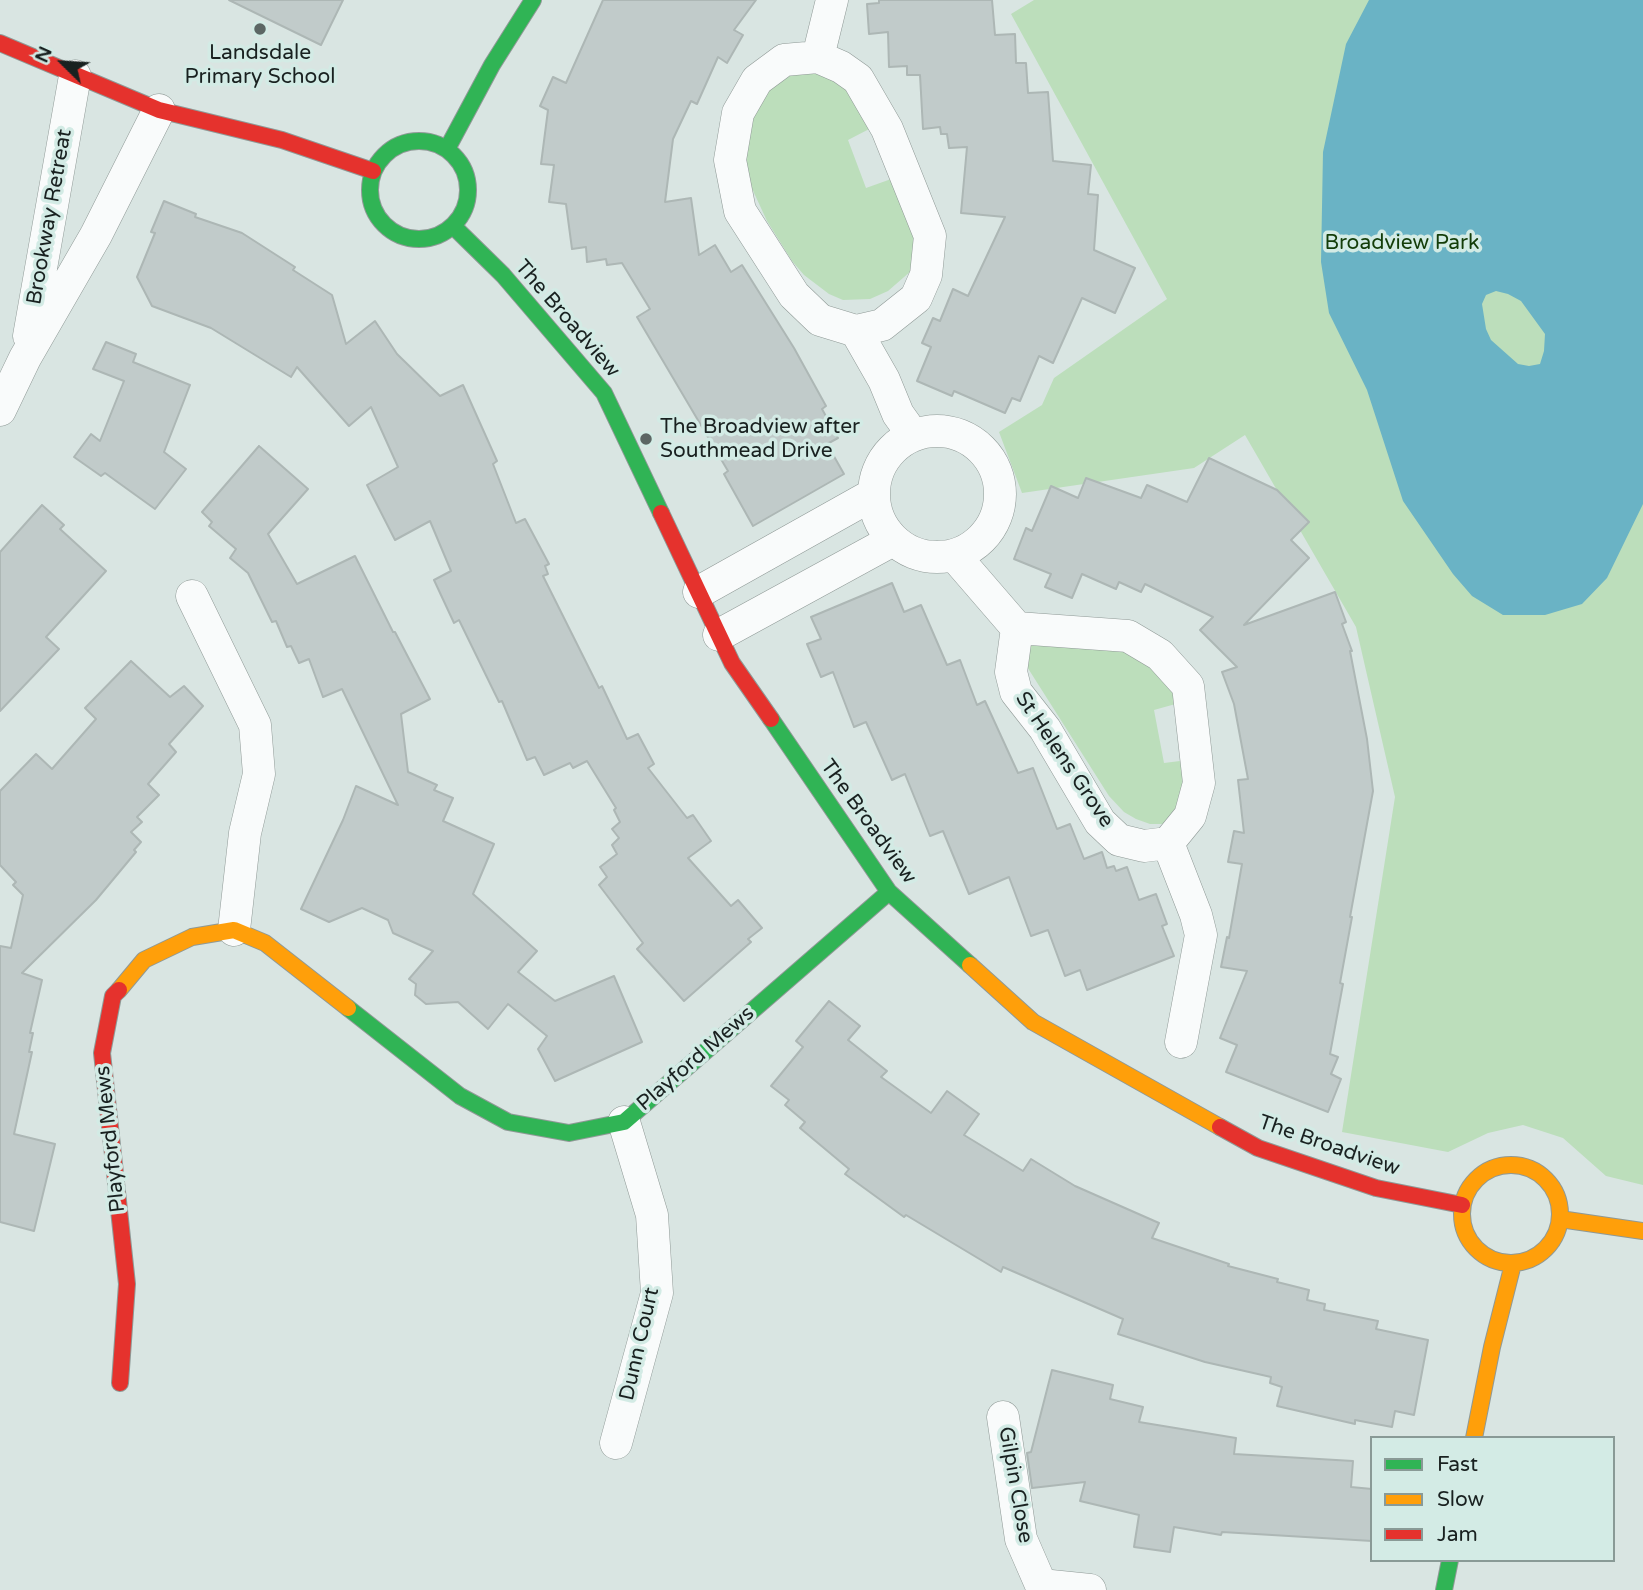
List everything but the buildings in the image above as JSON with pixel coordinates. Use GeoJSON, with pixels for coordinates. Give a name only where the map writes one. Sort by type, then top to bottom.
{"type":"FeatureCollection","features":[{"type":"Feature","properties":{"kind":"street"},"geometry":{"type":"LineString","coordinates":[[447,149],[492,65],[533,0]]}},
{"type":"Feature","properties":{"kind":"street"},"geometry":{"type":"LineString","coordinates":[[818,57],[832,0]]}},
{"type":"Feature","properties":{"kind":"street"},"geometry":{"type":"LineString","coordinates":[[0,43],[159,110],[282,141],[373,171]]}},
{"type":"Feature","properties":{"kind":"street"},"geometry":{"type":"LineString","coordinates":[[818,57],[841,67],[858,79],[887,129],[930,236],[926,275],[916,298],[882,325],[856,331],[820,320],[794,295],[740,211],[730,160],[738,113],[757,80],[784,60],[818,57]]}},
{"type":"Feature","properties":{"kind":"street","name":"Brookway Retreat"},"geometry":{"type":"LineString","coordinates":[[26,358],[75,76]]}},
{"type":"Feature","properties":{"kind":"street","name":"Brookway Retreat"},"geometry":{"type":"LineString","coordinates":[[0,410],[26,358],[96,235],[159,110]]}},
{"type":"Feature","properties":{"kind":"street"},"geometry":{"type":"LineString","coordinates":[[405,143],[434,143],[447,149],[459,162],[466,178],[468,195],[463,212],[453,226],[432,238],[407,238],[396,234],[378,218],[372,207],[370,183],[373,171],[381,158],[405,143]]}},
{"type":"Feature","properties":{"kind":"street","name":"The Broadview"},"geometry":{"type":"LineString","coordinates":[[453,226],[503,275],[604,393],[732,663],[889,892],[1032,1023],[1246,1141],[1376,1188],[1462,1205]]}},
{"type":"Feature","properties":{"kind":"street"},"geometry":{"type":"LineString","coordinates":[[856,331],[884,380],[898,414],[913,435]]}},
{"type":"Feature","properties":{"kind":"street"},"geometry":{"type":"LineString","coordinates":[[934,431],[957,433],[976,444],[994,466],[1000,486],[998,509],[990,529],[974,546],[954,555],[932,558],[911,552],[893,540],[881,522],[874,494],[878,472],[889,453],[913,435],[934,431]]}},
{"type":"Feature","properties":{"kind":"street"},"geometry":{"type":"LineString","coordinates":[[699,592],[874,494]]}},
{"type":"Feature","properties":{"kind":"street"},"geometry":{"type":"LineString","coordinates":[[719,635],[893,540]]}},
{"type":"Feature","properties":{"kind":"street"},"geometry":{"type":"LineString","coordinates":[[954,555],[1017,628],[1128,636],[1160,655],[1188,686],[1199,783],[1190,816],[1168,843],[1196,915],[1200,935],[1181,1042]]}},
{"type":"Feature","properties":{"kind":"street"},"geometry":{"type":"LineString","coordinates":[[192,596],[255,725],[259,774],[245,833],[234,930]]}},
{"type":"Feature","properties":{"kind":"street","name":"St Helens Grove"},"geometry":{"type":"LineString","coordinates":[[1017,628],[1011,672],[1016,692],[1045,729],[1100,822],[1119,840],[1144,846],[1168,843]]}},
{"type":"Feature","properties":{"kind":"street","name":"Playford Mews"},"geometry":{"type":"LineString","coordinates":[[120,1383],[127,1284],[102,1053],[113,996],[144,960],[192,937],[234,930],[265,943],[460,1096],[508,1122],[569,1133],[624,1122],[889,892]]}},
{"type":"Feature","properties":{"kind":"street","name":"Dunn Court"},"geometry":{"type":"LineString","coordinates":[[616,1443],[657,1293],[652,1215],[624,1122]]}},
{"type":"Feature","properties":{"kind":"street"},"geometry":{"type":"LineString","coordinates":[[1513,1164],[1533,1169],[1547,1179],[1556,1194],[1560,1219],[1556,1236],[1545,1250],[1531,1259],[1513,1264],[1496,1262],[1485,1257],[1472,1245],[1462,1223],[1462,1205],[1471,1184],[1483,1172],[1496,1166],[1513,1164]]}},
{"type":"Feature","properties":{"kind":"street"},"geometry":{"type":"LineString","coordinates":[[1560,1219],[1643,1231]]}},
{"type":"Feature","properties":{"kind":"street"},"geometry":{"type":"LineString","coordinates":[[1474,1436],[1513,1264]]}},
{"type":"Feature","properties":{"kind":"street","name":"Gilpin Close"},"geometry":{"type":"LineString","coordinates":[[1003,1416],[1021,1539],[1041,1585],[1090,1590]]}},
{"type":"Feature","properties":{"kind":"street"},"geometry":{"type":"LineString","coordinates":[[1444,1590],[1450,1562]]}},
{"type":"Feature","properties":{"kind":"green space","name":"Broadview Park"},"geometry":{"type":"Polygon","coordinates":[[[1034,0],[1643,0],[1643,1185],[1606,1176],[1563,1138],[1523,1125],[1488,1133],[1448,1152],[1342,1132],[1395,797],[1356,627],[1245,435],[1194,468],[1022,493],[999,432],[1042,405],[1054,378],[1167,299],[1011,14],[1034,0]]]}},
{"type":"Feature","properties":{"kind":"green space"},"geometry":{"type":"Polygon","coordinates":[[[785,69],[831,69],[875,126],[848,140],[866,188],[894,178],[918,229],[911,271],[888,291],[870,299],[843,300],[829,294],[804,275],[767,221],[749,182],[745,167],[744,139],[761,97],[785,69]]]}},
{"type":"Feature","properties":{"kind":"green space"},"geometry":{"type":"Polygon","coordinates":[[[1124,642],[1159,661],[1179,703],[1154,710],[1164,763],[1188,760],[1189,777],[1173,818],[1162,824],[1150,824],[1136,819],[1124,812],[1109,796],[1024,662],[1027,643],[1124,642]]]}},
{"type":"Feature","properties":{"kind":"water"},"geometry":{"type":"Polygon","coordinates":[[[1369,0],[1643,0],[1643,504],[1607,578],[1582,604],[1545,615],[1503,615],[1472,596],[1453,574],[1403,501],[1367,390],[1329,313],[1321,262],[1323,152],[1346,44],[1369,0]],[[1496,291],[1486,295],[1482,304],[1486,329],[1491,340],[1518,364],[1540,364],[1545,334],[1521,301],[1496,291]]]}},
{"type":"Feature","properties":{"kind":"traffic: fast"},"geometry":{"type":"LineString","coordinates":[[447,149],[492,65],[533,0]]}},
{"type":"Feature","properties":{"kind":"traffic: fast"},"geometry":{"type":"LineString","coordinates":[[419,141],[438,145],[454,155],[464,171],[468,190],[464,209],[454,225],[438,235],[419,239],[400,235],[384,225],[374,209],[370,190],[374,171],[384,155],[400,145],[419,141]]}},
{"type":"Feature","properties":{"kind":"traffic: fast"},"geometry":{"type":"LineString","coordinates":[[453,226],[503,275],[604,393],[661,513]]}},
{"type":"Feature","properties":{"kind":"traffic: fast"},"geometry":{"type":"LineString","coordinates":[[771,719],[889,892],[970,965]]}},
{"type":"Feature","properties":{"kind":"traffic: fast"},"geometry":{"type":"LineString","coordinates":[[348,1008],[460,1096],[508,1122],[569,1133],[624,1122],[889,892]]}},
{"type":"Feature","properties":{"kind":"traffic: fast"},"geometry":{"type":"LineString","coordinates":[[1444,1590],[1450,1562]]}},
{"type":"Feature","properties":{"kind":"traffic: slow"},"geometry":{"type":"LineString","coordinates":[[119,990],[144,960],[192,937],[234,930],[265,943],[348,1008]]}},
{"type":"Feature","properties":{"kind":"traffic: slow"},"geometry":{"type":"LineString","coordinates":[[970,965],[1033,1022],[1220,1127]]}},
{"type":"Feature","properties":{"kind":"traffic: slow"},"geometry":{"type":"LineString","coordinates":[[1511,1165],[1530,1168],[1546,1179],[1557,1195],[1560,1214],[1557,1233],[1546,1249],[1530,1260],[1511,1263],[1492,1260],[1476,1249],[1465,1233],[1462,1214],[1465,1195],[1476,1179],[1492,1168],[1511,1165]]}},
{"type":"Feature","properties":{"kind":"traffic: slow"},"geometry":{"type":"LineString","coordinates":[[1560,1219],[1643,1231]]}},
{"type":"Feature","properties":{"kind":"traffic: slow"},"geometry":{"type":"LineString","coordinates":[[1474,1436],[1492,1347],[1513,1264]]}},
{"type":"Feature","properties":{"kind":"traffic: jam"},"geometry":{"type":"LineString","coordinates":[[0,43],[159,110],[282,140],[373,171]]}},
{"type":"Feature","properties":{"kind":"traffic: jam"},"geometry":{"type":"LineString","coordinates":[[661,513],[732,663],[771,719]]}},
{"type":"Feature","properties":{"kind":"traffic: jam"},"geometry":{"type":"LineString","coordinates":[[119,990],[113,996],[102,1053],[127,1284],[120,1383]]}},
{"type":"Feature","properties":{"kind":"traffic: jam"},"geometry":{"type":"LineString","coordinates":[[1220,1127],[1258,1148],[1376,1188],[1462,1205]]}},
{"type":"Feature","properties":{"kind":"place","name":"Landsdale Primary School"},"geometry":{"type":"Point","coordinates":[260,29]}},
{"type":"Feature","properties":{"kind":"place","name":"The Broadview after Southmead Drive"},"geometry":{"type":"Point","coordinates":[646,439]}}]}
